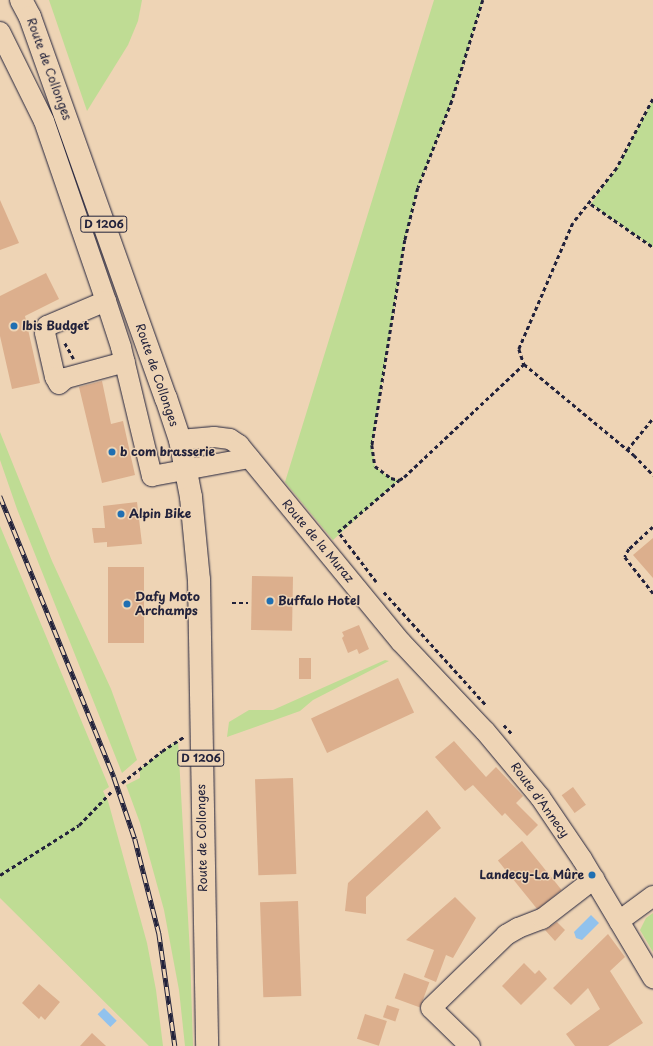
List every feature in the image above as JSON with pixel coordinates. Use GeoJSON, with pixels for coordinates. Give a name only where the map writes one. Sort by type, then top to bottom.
{"type":"FeatureCollection","features":[{"type":"Feature","properties":{"kind":"main road","name":"Route de Collonges"},"geometry":{"type":"LineString","coordinates":[[25,3],[180,440],[187,470],[198,567],[207,1046]]}},
{"type":"Feature","properties":{"kind":"street"},"geometry":{"type":"LineString","coordinates":[[0,32],[44,121],[106,301],[125,362],[152,476],[249,458]]}},
{"type":"Feature","properties":{"kind":"street"},"geometry":{"type":"LineString","coordinates":[[106,301],[47,326],[45,334],[54,377],[58,384],[66,378],[125,362]]}},
{"type":"Feature","properties":{"kind":"street","name":"Route de la Muraz"},"geometry":{"type":"LineString","coordinates":[[180,440],[214,437],[230,439],[238,443],[401,642]]}},
{"type":"Feature","properties":{"kind":"street","name":"Route d'Annecy"},"geometry":{"type":"LineString","coordinates":[[401,642],[514,764],[540,797],[594,879],[653,978]]}},
{"type":"Feature","properties":{"kind":"street"},"geometry":{"type":"LineString","coordinates":[[470,1046],[431,1008],[506,935],[518,928],[542,919],[594,879]]}},
{"type":"Feature","properties":{"kind":"street"},"geometry":{"type":"LineString","coordinates":[[619,921],[653,896]]}},
{"type":"Feature","properties":{"kind":"path"},"geometry":{"type":"LineString","coordinates":[[399,480],[387,476],[375,466],[372,445],[402,256],[418,188],[452,101],[483,0]]}},
{"type":"Feature","properties":{"kind":"path"},"geometry":{"type":"LineString","coordinates":[[653,99],[617,168],[591,204],[573,223],[521,339],[519,354],[524,364],[627,450],[653,475]]}},
{"type":"Feature","properties":{"kind":"path"},"geometry":{"type":"LineString","coordinates":[[591,204],[653,248]]}},
{"type":"Feature","properties":{"kind":"path"},"geometry":{"type":"LineString","coordinates":[[378,585],[338,532],[399,480],[524,364]]}},
{"type":"Feature","properties":{"kind":"path"},"geometry":{"type":"LineString","coordinates":[[627,450],[653,418]]}},
{"type":"Feature","properties":{"kind":"path"},"geometry":{"type":"LineString","coordinates":[[653,527],[629,549],[625,557],[653,593]]}},
{"type":"Feature","properties":{"kind":"path"},"geometry":{"type":"LineString","coordinates":[[383,591],[444,659]]}},
{"type":"Feature","properties":{"kind":"path"},"geometry":{"type":"LineString","coordinates":[[232,603],[248,603]]}},
{"type":"Feature","properties":{"kind":"path"},"geometry":{"type":"LineString","coordinates":[[122,783],[162,751],[201,727]]}},
{"type":"Feature","properties":{"kind":"path"},"geometry":{"type":"LineString","coordinates":[[0,875],[79,825],[111,792]]}},
{"type":"Feature","properties":{"kind":"green space"},"geometry":{"type":"Polygon","coordinates":[[[49,0],[142,0],[138,21],[128,45],[87,111],[49,0]]]}},
{"type":"Feature","properties":{"kind":"green space"},"geometry":{"type":"Polygon","coordinates":[[[434,0],[483,0],[452,101],[418,188],[405,240],[372,445],[375,466],[387,476],[399,480],[333,540],[285,482],[434,0]]]}},
{"type":"Feature","properties":{"kind":"green space"},"geometry":{"type":"Polygon","coordinates":[[[653,99],[653,247],[591,204],[617,168],[653,99]]]}},
{"type":"Feature","properties":{"kind":"green space"},"geometry":{"type":"Polygon","coordinates":[[[0,432],[52,561],[111,689],[137,760],[122,773],[17,509],[0,460],[0,432]]]}},
{"type":"Feature","properties":{"kind":"green space"},"geometry":{"type":"Polygon","coordinates":[[[0,526],[109,787],[103,791],[108,801],[147,943],[156,990],[163,1046],[149,1046],[0,898],[0,526]]]}},
{"type":"Feature","properties":{"kind":"green space"},"geometry":{"type":"Polygon","coordinates":[[[385,660],[389,661],[313,700],[300,711],[227,737],[229,722],[249,710],[273,710],[385,660]]]}},
{"type":"Feature","properties":{"kind":"green space"},"geometry":{"type":"Polygon","coordinates":[[[178,740],[190,953],[193,1046],[185,1046],[179,990],[164,910],[140,823],[126,785],[140,778],[140,769],[178,740]]]}},
{"type":"Feature","properties":{"kind":"green space"},"geometry":{"type":"Polygon","coordinates":[[[653,913],[653,952],[640,930],[646,918],[653,913]]]}},
{"type":"Feature","properties":{"kind":"water"},"geometry":{"type":"Polygon","coordinates":[[[591,915],[599,923],[582,940],[576,938],[574,932],[591,915]]]}},
{"type":"Feature","properties":{"kind":"water"},"geometry":{"type":"Polygon","coordinates":[[[104,1008],[117,1021],[110,1027],[98,1014],[104,1008]]]}},
{"type":"Feature","properties":{"kind":"building"},"geometry":{"type":"Polygon","coordinates":[[[0,200],[19,243],[0,250],[0,200]]]}},
{"type":"Feature","properties":{"kind":"building","name":"Ibis Budget"},"geometry":{"type":"Polygon","coordinates":[[[46,273],[59,299],[25,316],[40,383],[12,389],[0,336],[0,296],[46,273]]]}},
{"type":"Feature","properties":{"kind":"building","name":"b com brasserie"},"geometry":{"type":"Polygon","coordinates":[[[102,381],[111,424],[123,421],[135,475],[102,483],[79,387],[102,381]]]}},
{"type":"Feature","properties":{"kind":"building"},"geometry":{"type":"Polygon","coordinates":[[[137,502],[142,544],[107,547],[107,542],[94,543],[92,528],[105,528],[103,506],[137,502]]]}},
{"type":"Feature","properties":{"kind":"building"},"geometry":{"type":"Polygon","coordinates":[[[653,538],[653,578],[633,555],[653,538]]]}},
{"type":"Feature","properties":{"kind":"building","name":"Dafy Moto Archamps"},"geometry":{"type":"Polygon","coordinates":[[[108,567],[144,567],[144,643],[108,643],[108,567]]]}},
{"type":"Feature","properties":{"kind":"building","name":"Buffalo Hotel"},"geometry":{"type":"Polygon","coordinates":[[[252,576],[293,577],[292,631],[251,630],[252,576]]]}},
{"type":"Feature","properties":{"kind":"building"},"geometry":{"type":"Polygon","coordinates":[[[359,625],[369,649],[359,654],[357,649],[348,653],[342,638],[344,636],[342,632],[359,625]]]}},
{"type":"Feature","properties":{"kind":"building"},"geometry":{"type":"Polygon","coordinates":[[[299,658],[311,658],[311,679],[299,679],[299,658]]]}},
{"type":"Feature","properties":{"kind":"building"},"geometry":{"type":"Polygon","coordinates":[[[398,678],[414,712],[327,753],[311,719],[398,678]]]}},
{"type":"Feature","properties":{"kind":"building"},"geometry":{"type":"Polygon","coordinates":[[[454,741],[486,777],[496,767],[523,796],[516,803],[538,825],[527,836],[505,813],[502,816],[473,785],[465,791],[435,757],[454,741]]]}},
{"type":"Feature","properties":{"kind":"building"},"geometry":{"type":"Polygon","coordinates":[[[293,778],[296,874],[258,875],[255,779],[293,778]]]}},
{"type":"Feature","properties":{"kind":"building"},"geometry":{"type":"Polygon","coordinates":[[[573,787],[586,805],[575,813],[562,795],[573,787]]]}},
{"type":"Feature","properties":{"kind":"building"},"geometry":{"type":"Polygon","coordinates":[[[427,810],[441,828],[366,897],[366,914],[345,911],[348,883],[427,810]]]}},
{"type":"Feature","properties":{"kind":"building"},"geometry":{"type":"Polygon","coordinates":[[[522,841],[562,890],[538,909],[498,861],[522,841]]]}},
{"type":"Feature","properties":{"kind":"building"},"geometry":{"type":"Polygon","coordinates":[[[455,897],[476,918],[453,958],[446,955],[436,982],[424,977],[434,950],[406,940],[455,897]]]}},
{"type":"Feature","properties":{"kind":"building"},"geometry":{"type":"Polygon","coordinates":[[[298,901],[301,996],[263,997],[260,902],[298,901]]]}},
{"type":"Feature","properties":{"kind":"building"},"geometry":{"type":"Polygon","coordinates":[[[557,922],[565,930],[555,941],[545,930],[557,922]]]}},
{"type":"Feature","properties":{"kind":"building"},"geometry":{"type":"Polygon","coordinates":[[[608,934],[625,957],[610,971],[643,1023],[608,1046],[575,1046],[566,1034],[600,1009],[588,988],[571,1005],[553,988],[608,934]]]}},
{"type":"Feature","properties":{"kind":"building"},"geometry":{"type":"Polygon","coordinates":[[[524,963],[535,974],[539,970],[547,979],[521,1005],[502,986],[524,963]]]}},
{"type":"Feature","properties":{"kind":"building"},"geometry":{"type":"Polygon","coordinates":[[[404,973],[429,982],[420,1008],[395,998],[404,973]]]}},
{"type":"Feature","properties":{"kind":"building"},"geometry":{"type":"Polygon","coordinates":[[[39,984],[60,1002],[45,1020],[41,1016],[39,1019],[22,1003],[39,984]]]}},
{"type":"Feature","properties":{"kind":"building"},"geometry":{"type":"Polygon","coordinates":[[[387,1005],[399,1009],[395,1021],[383,1017],[387,1005]]]}},
{"type":"Feature","properties":{"kind":"building"},"geometry":{"type":"Polygon","coordinates":[[[365,1014],[387,1021],[379,1046],[357,1039],[365,1014]]]}},
{"type":"Feature","properties":{"kind":"building"},"geometry":{"type":"Polygon","coordinates":[[[92,1033],[106,1046],[80,1046],[92,1033]]]}},
{"type":"Feature","properties":{"kind":"railway"},"geometry":{"type":"LineString","coordinates":[[0,496],[114,777],[135,839],[159,933],[175,1046]]}},
{"type":"Feature","properties":{"kind":"place","name":"Ibis Budget"},"geometry":{"type":"Point","coordinates":[14,326]}},
{"type":"Feature","properties":{"kind":"place","name":"b com brasserie"},"geometry":{"type":"Point","coordinates":[112,452]}},
{"type":"Feature","properties":{"kind":"place","name":"Alpin Bike"},"geometry":{"type":"Point","coordinates":[121,514]}},
{"type":"Feature","properties":{"kind":"place","name":"Buffalo Hotel"},"geometry":{"type":"Point","coordinates":[270,601]}},
{"type":"Feature","properties":{"kind":"place","name":"Dafy Moto Archamps"},"geometry":{"type":"Point","coordinates":[127,604]}},
{"type":"Feature","properties":{"kind":"place","name":"Landecy-La Mûre"},"geometry":{"type":"Point","coordinates":[592,875]}}]}
